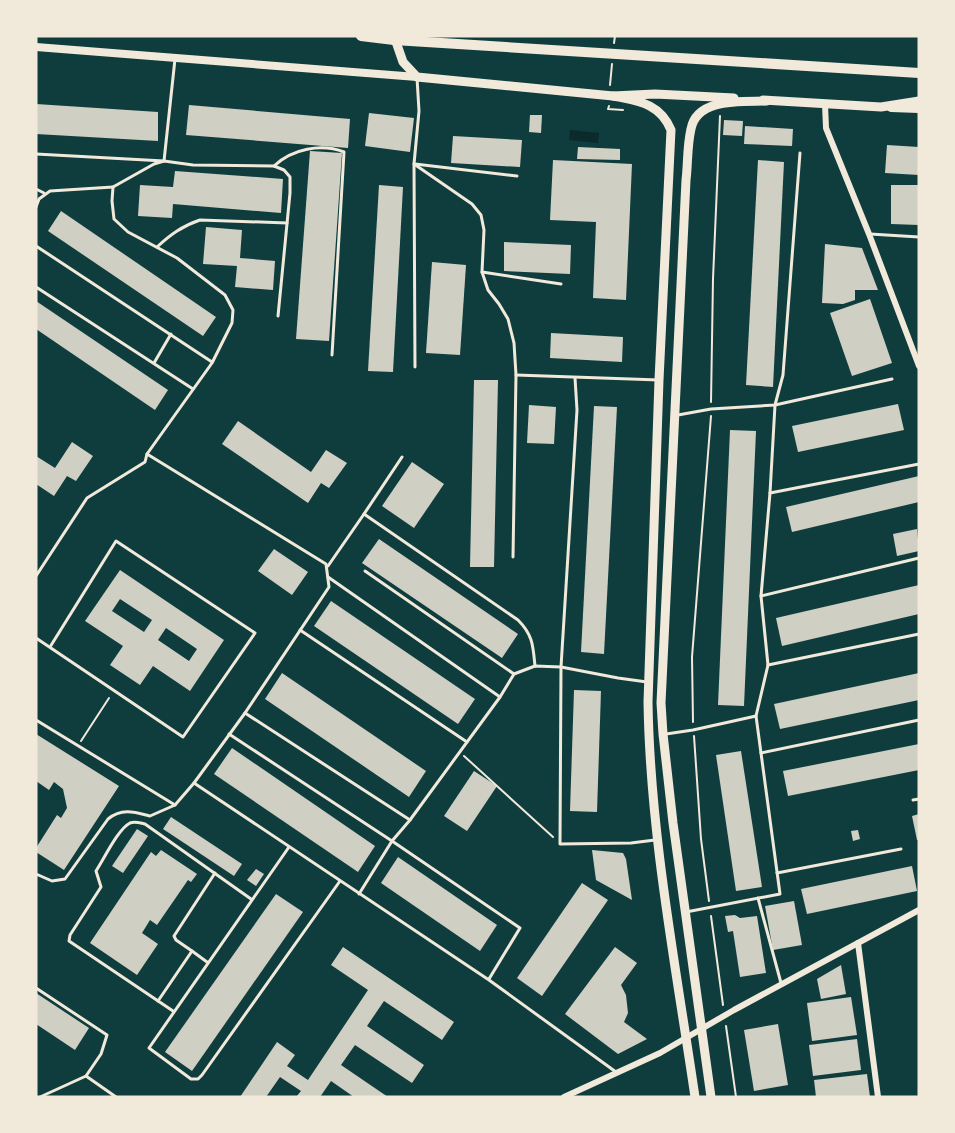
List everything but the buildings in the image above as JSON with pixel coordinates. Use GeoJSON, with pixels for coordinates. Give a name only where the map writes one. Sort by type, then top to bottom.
{"type":"FeatureCollection","features":[{"type":"Feature","properties":{"kind":"main road"},"geometry":{"type":"LineString","coordinates":[[361,36],[919,73]]}},
{"type":"Feature","properties":{"kind":"main road"},"geometry":{"type":"LineString","coordinates":[[394,38],[403,62],[417,77],[611,94],[666,94],[881,107],[919,101]]}},
{"type":"Feature","properties":{"kind":"main road"},"geometry":{"type":"LineString","coordinates":[[611,94],[656,108],[671,130],[659,380],[648,736],[658,840],[695,1097]]}},
{"type":"Feature","properties":{"kind":"main road"},"geometry":{"type":"LineString","coordinates":[[711,1097],[663,734],[662,672],[674,416],[691,129],[699,114],[714,106],[768,101]]}},
{"type":"Feature","properties":{"kind":"street"},"geometry":{"type":"LineString","coordinates":[[36,47],[417,77]]}},
{"type":"Feature","properties":{"kind":"street"},"geometry":{"type":"LineString","coordinates":[[825,104],[826,128],[870,234],[918,362]]}},
{"type":"Feature","properties":{"kind":"street"},"geometry":{"type":"LineString","coordinates":[[881,107],[919,109]]}},
{"type":"Feature","properties":{"kind":"street"},"geometry":{"type":"LineString","coordinates":[[564,1097],[660,1053],[919,910]]}},
{"type":"Feature","properties":{"kind":"street"},"geometry":{"type":"LineString","coordinates":[[858,943],[878,1097]]}},
{"type":"Feature","properties":{"kind":"lane"},"geometry":{"type":"LineString","coordinates":[[164,160],[175,58]]}},
{"type":"Feature","properties":{"kind":"lane"},"geometry":{"type":"LineString","coordinates":[[415,367],[414,164],[419,111],[417,77]]}},
{"type":"Feature","properties":{"kind":"lane"},"geometry":{"type":"LineString","coordinates":[[274,166],[281,159],[312,148],[344,152],[332,355]]}},
{"type":"Feature","properties":{"kind":"lane"},"geometry":{"type":"LineString","coordinates":[[686,912],[780,894],[756,716],[768,665],[761,596],[775,405],[783,375],[800,153]]}},
{"type":"Feature","properties":{"kind":"lane"},"geometry":{"type":"LineString","coordinates":[[36,154],[164,160],[194,165],[274,166],[284,170],[290,177],[278,316]]}},
{"type":"Feature","properties":{"kind":"lane"},"geometry":{"type":"LineString","coordinates":[[36,207],[39,198],[44,193],[113,187],[164,160]]}},
{"type":"Feature","properties":{"kind":"lane"},"geometry":{"type":"LineString","coordinates":[[414,164],[517,176]]}},
{"type":"Feature","properties":{"kind":"lane"},"geometry":{"type":"LineString","coordinates":[[414,164],[472,204],[481,215],[484,230],[482,272],[488,290],[508,319],[514,343],[516,375],[513,557]]}},
{"type":"Feature","properties":{"kind":"lane"},"geometry":{"type":"LineString","coordinates":[[36,576],[87,498],[145,462],[147,454],[213,363],[232,323],[233,310],[225,295],[177,258],[128,232],[114,219],[111,201],[113,187]]}},
{"type":"Feature","properties":{"kind":"lane"},"geometry":{"type":"LineString","coordinates":[[36,189],[44,193]]}},
{"type":"Feature","properties":{"kind":"lane"},"geometry":{"type":"LineString","coordinates":[[157,247],[174,232],[200,220],[287,223]]}},
{"type":"Feature","properties":{"kind":"lane"},"geometry":{"type":"LineString","coordinates":[[870,234],[919,237]]}},
{"type":"Feature","properties":{"kind":"lane"},"geometry":{"type":"LineString","coordinates":[[36,246],[213,363]]}},
{"type":"Feature","properties":{"kind":"lane"},"geometry":{"type":"LineString","coordinates":[[482,272],[561,284]]}},
{"type":"Feature","properties":{"kind":"lane"},"geometry":{"type":"LineString","coordinates":[[36,287],[194,389]]}},
{"type":"Feature","properties":{"kind":"lane"},"geometry":{"type":"LineString","coordinates":[[154,363],[171,334]]}},
{"type":"Feature","properties":{"kind":"lane"},"geometry":{"type":"LineString","coordinates":[[516,375],[659,380]]}},
{"type":"Feature","properties":{"kind":"lane"},"geometry":{"type":"LineString","coordinates":[[575,378],[577,410],[561,667],[560,844],[631,843],[658,840]]}},
{"type":"Feature","properties":{"kind":"lane"},"geometry":{"type":"LineString","coordinates":[[674,416],[711,409],[775,405],[892,380]]}},
{"type":"Feature","properties":{"kind":"lane"},"geometry":{"type":"LineString","coordinates":[[145,824],[150,816],[175,805],[194,783],[329,587],[326,564],[147,454]]}},
{"type":"Feature","properties":{"kind":"lane"},"geometry":{"type":"LineString","coordinates":[[327,567],[402,458]]}},
{"type":"Feature","properties":{"kind":"lane"},"geometry":{"type":"LineString","coordinates":[[770,493],[919,464]]}},
{"type":"Feature","properties":{"kind":"lane"},"geometry":{"type":"LineString","coordinates":[[363,514],[518,620],[528,631],[535,666]]}},
{"type":"Feature","properties":{"kind":"lane"},"geometry":{"type":"LineString","coordinates":[[36,638],[183,737],[255,633],[116,541],[50,647]]}},
{"type":"Feature","properties":{"kind":"lane"},"geometry":{"type":"LineString","coordinates":[[761,596],[919,558]]}},
{"type":"Feature","properties":{"kind":"lane"},"geometry":{"type":"LineString","coordinates":[[365,571],[513,674]]}},
{"type":"Feature","properties":{"kind":"lane"},"geometry":{"type":"LineString","coordinates":[[328,577],[500,697]]}},
{"type":"Feature","properties":{"kind":"lane"},"geometry":{"type":"LineString","coordinates":[[300,630],[467,742]]}},
{"type":"Feature","properties":{"kind":"lane"},"geometry":{"type":"LineString","coordinates":[[768,665],[919,634]]}},
{"type":"Feature","properties":{"kind":"lane"},"geometry":{"type":"LineString","coordinates":[[359,894],[392,841],[410,820],[500,697],[513,674],[535,666],[561,667],[649,682]]}},
{"type":"Feature","properties":{"kind":"lane"},"geometry":{"type":"LineString","coordinates":[[244,713],[410,820]]}},
{"type":"Feature","properties":{"kind":"lane"},"geometry":{"type":"LineString","coordinates":[[663,734],[756,716]]}},
{"type":"Feature","properties":{"kind":"lane"},"geometry":{"type":"LineString","coordinates":[[36,720],[175,805]]}},
{"type":"Feature","properties":{"kind":"lane"},"geometry":{"type":"LineString","coordinates":[[761,753],[919,720]]}},
{"type":"Feature","properties":{"kind":"lane"},"geometry":{"type":"LineString","coordinates":[[229,734],[520,928],[489,980]]}},
{"type":"Feature","properties":{"kind":"lane"},"geometry":{"type":"LineString","coordinates":[[194,783],[489,980],[615,1072]]}},
{"type":"Feature","properties":{"kind":"lane"},"geometry":{"type":"LineString","coordinates":[[913,800],[919,799]]}},
{"type":"Feature","properties":{"kind":"lane"},"geometry":{"type":"LineString","coordinates":[[36,874],[52,881],[64,879],[108,819],[115,814],[133,812],[150,816]]}},
{"type":"Feature","properties":{"kind":"lane"},"geometry":{"type":"LineString","coordinates":[[173,1011],[69,941],[70,935],[101,887],[96,871],[122,831],[130,823],[145,824],[251,899]]}},
{"type":"Feature","properties":{"kind":"lane"},"geometry":{"type":"LineString","coordinates":[[289,847],[149,1048],[191,1079],[198,1079],[340,881]]}},
{"type":"Feature","properties":{"kind":"lane"},"geometry":{"type":"LineString","coordinates":[[777,873],[901,849]]}},
{"type":"Feature","properties":{"kind":"lane"},"geometry":{"type":"LineString","coordinates":[[207,962],[176,940],[174,936],[215,873]]}},
{"type":"Feature","properties":{"kind":"lane"},"geometry":{"type":"LineString","coordinates":[[758,898],[782,984]]}},
{"type":"Feature","properties":{"kind":"lane"},"geometry":{"type":"LineString","coordinates":[[158,1001],[192,951]]}},
{"type":"Feature","properties":{"kind":"lane"},"geometry":{"type":"LineString","coordinates":[[36,988],[107,1035],[101,1054],[86,1076],[40,1097]]}},
{"type":"Feature","properties":{"kind":"lane"},"geometry":{"type":"LineString","coordinates":[[86,1076],[116,1097]]}},
{"type":"Feature","properties":{"kind":"path"},"geometry":{"type":"LineString","coordinates":[[614,46],[615,36]]}},
{"type":"Feature","properties":{"kind":"path"},"geometry":{"type":"LineString","coordinates":[[608,109],[613,57]]}},
{"type":"Feature","properties":{"kind":"path"},"geometry":{"type":"LineString","coordinates":[[720,116],[713,279],[711,409],[692,657],[693,730],[701,839],[736,1097]]}},
{"type":"Feature","properties":{"kind":"path"},"geometry":{"type":"LineString","coordinates":[[78,746],[114,690]]}},
{"type":"Feature","properties":{"kind":"path"},"geometry":{"type":"LineString","coordinates":[[460,752],[560,844]]}},
{"type":"Feature","properties":{"kind":"water"},"geometry":{"type":"Polygon","coordinates":[[[570,130],[599,133],[598,143],[569,140],[570,130]]]}}]}
